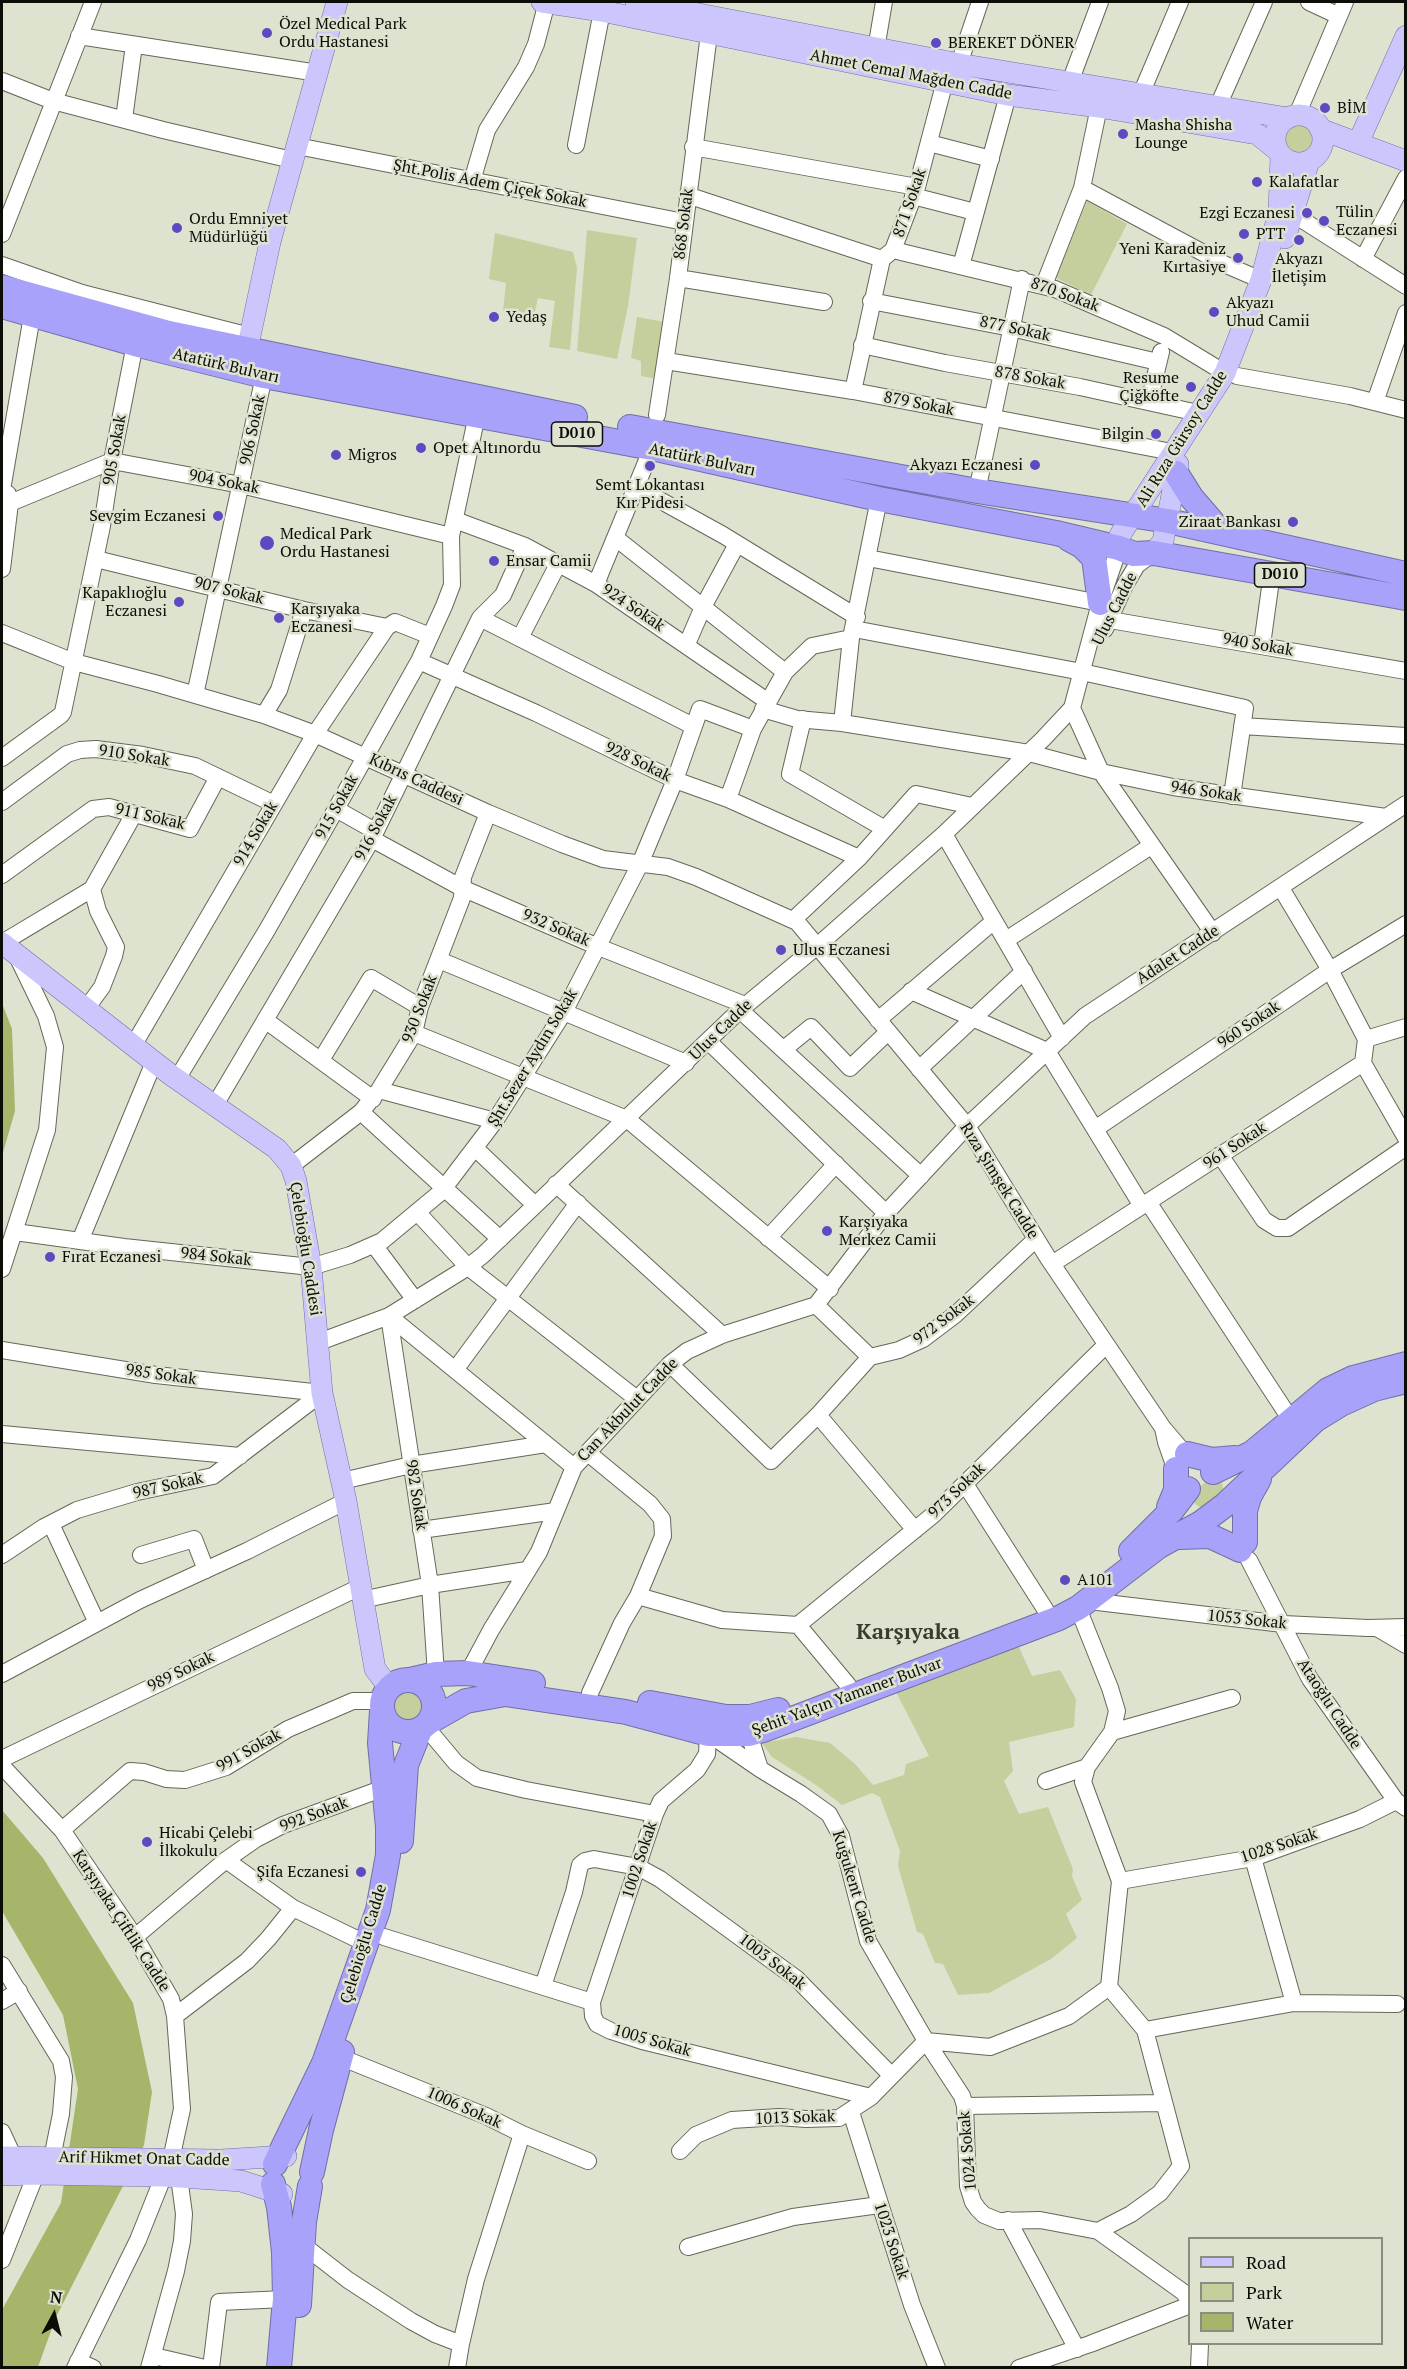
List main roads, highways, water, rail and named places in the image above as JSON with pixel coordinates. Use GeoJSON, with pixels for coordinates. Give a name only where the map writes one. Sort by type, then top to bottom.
{"type":"FeatureCollection","features":[{"type":"Feature","properties":{"kind":"highway","name":"Atatürk Bulvarı"},"geometry":{"type":"LineString","coordinates":[[2,287],[169,333],[258,353],[585,419],[977,491],[1168,521],[1406,574]]}},
{"type":"Feature","properties":{"kind":"highway","name":"Atatürk Bulvarı"},"geometry":{"type":"LineString","coordinates":[[2,306],[135,344],[264,376],[652,448],[879,499],[1056,533],[1119,548],[1134,554],[1154,553],[1406,598]]}},
{"type":"Feature","properties":{"kind":"highway"},"geometry":{"type":"LineString","coordinates":[[1174,463],[1191,497],[1221,532]]}},
{"type":"Feature","properties":{"kind":"highway"},"geometry":{"type":"LineString","coordinates":[[1056,533],[1082,546],[1094,558],[1105,611]]}},
{"type":"Feature","properties":{"kind":"highway","name":"Şehit Yalçın Yamaner Bulvar"},"geometry":{"type":"LineString","coordinates":[[1257,1462],[1291,1420],[1328,1390],[1353,1378],[1406,1364]]}},
{"type":"Feature","properties":{"kind":"highway","name":"Şehit Yalçın Yamaner Bulvar"},"geometry":{"type":"LineString","coordinates":[[425,1726],[466,1701],[505,1694],[626,1712],[708,1734],[749,1734],[1059,1618],[1083,1604],[1159,1546],[1166,1531],[1206,1490],[1257,1462],[1341,1404],[1374,1389],[1406,1381]]}},
{"type":"Feature","properties":{"kind":"highway"},"geometry":{"type":"LineString","coordinates":[[1166,1531],[1210,1536],[1244,1551],[1245,1511],[1257,1462],[1212,1460],[1206,1490]]}},
{"type":"Feature","properties":{"kind":"highway","name":"Şehit Yalçın Yamaner Bulvar"},"geometry":{"type":"LineString","coordinates":[[391,1694],[436,1674],[468,1673],[726,1717],[772,1713],[1045,1609],[1088,1585],[1143,1542],[1166,1531],[1206,1490]]}},
{"type":"Feature","properties":{"kind":"highway","name":"Çelebioğlu Cadde"},"geometry":{"type":"LineString","coordinates":[[279,2175],[324,2063],[376,1940],[394,1902],[400,1872],[406,1765],[434,1709],[430,1692],[425,1686],[391,1694],[380,1743],[388,1827],[388,1855],[378,1910],[376,1940],[370,1982],[340,2057],[311,2179],[304,2222],[294,2367]]}},
{"type":"Feature","properties":{"kind":"highway"},"geometry":{"type":"LineString","coordinates":[[391,1694],[384,1718],[396,1729],[404,1732],[425,1726]]}},
{"type":"Feature","properties":{"kind":"highway"},"geometry":{"type":"LineString","coordinates":[[279,2175],[294,2196],[300,2195],[311,2179],[305,2160],[293,2156],[279,2175],[285,2299],[279,2367]]}},
{"type":"Feature","properties":{"kind":"main road","name":"Ahmet Cemal Mağden Cadde"},"geometry":{"type":"LineString","coordinates":[[542,2],[602,11],[1008,95],[1099,107],[1257,134],[1279,153]]}},
{"type":"Feature","properties":{"kind":"main road","name":"Ahmet Cemal Mağden Cadde"},"geometry":{"type":"LineString","coordinates":[[642,2],[960,64],[1293,117]]}},
{"type":"Feature","properties":{"kind":"main road"},"geometry":{"type":"LineString","coordinates":[[250,336],[270,242],[336,3]]}},
{"type":"Feature","properties":{"kind":"main road"},"geometry":{"type":"LineString","coordinates":[[1358,143],[1406,36]]}},
{"type":"Feature","properties":{"kind":"main road"},"geometry":{"type":"LineString","coordinates":[[1320,129],[1322,144],[1315,157],[1309,161],[1294,163],[1279,153],[1275,135],[1277,128],[1293,117],[1311,118],[1320,129],[1406,161]]}},
{"type":"Feature","properties":{"kind":"main road","name":"Ali Rıza Gürsoy Cadde"},"geometry":{"type":"LineString","coordinates":[[1154,553],[1163,541],[1168,521],[1174,463],[1198,413],[1231,374],[1261,279],[1279,212],[1279,153]]}},
{"type":"Feature","properties":{"kind":"main road","name":"Ali Rıza Gürsoy Cadde"},"geometry":{"type":"LineString","coordinates":[[1119,548],[1120,535],[1182,452],[1231,374],[1293,214],[1309,161]]}},
{"type":"Feature","properties":{"kind":"main road","name":"Çelebioğlu Caddesi"},"geometry":{"type":"LineString","coordinates":[[7,948],[154,1062],[277,1149],[291,1166],[300,1202],[311,1267],[322,1393],[344,1491],[375,1669],[391,1694]]}},
{"type":"Feature","properties":{"kind":"main road","name":"Arif Hikmet Onat Cadde"},"geometry":{"type":"LineString","coordinates":[[8,2157],[163,2170],[279,2175]]}},
{"type":"Feature","properties":{"kind":"main road","name":"Arif Hikmet Onat Cadde"},"geometry":{"type":"LineString","coordinates":[[2,2175],[36,2174],[59,2163]]}},
{"type":"Feature","properties":{"kind":"main road","name":"Arif Hikmet Onat Cadde"},"geometry":{"type":"LineString","coordinates":[[163,2170],[241,2181],[279,2175]]}},
{"type":"Feature","properties":{"kind":"water"},"geometry":{"type":"Polygon","coordinates":[[[2,1003],[12,1029],[15,1111],[2,1156],[2,1003]]]}},
{"type":"Feature","properties":{"kind":"water"},"geometry":{"type":"Polygon","coordinates":[[[2,1810],[43,1858],[133,2003],[152,2092],[144,2145],[56,2317],[38,2367],[2,2367],[2,2310],[61,2203],[78,2089],[63,2015],[2,1911],[2,1810]]]}},
{"type":"Feature","properties":{"kind":"place","name":"Özel Medical Park Ordu Hastanesi"},"geometry":{"type":"Point","coordinates":[267,33]}},
{"type":"Feature","properties":{"kind":"place","name":"BEREKET DÖNER"},"geometry":{"type":"Point","coordinates":[936,43]}},
{"type":"Feature","properties":{"kind":"place","name":"BİM"},"geometry":{"type":"Point","coordinates":[1325,108]}},
{"type":"Feature","properties":{"kind":"place","name":"Masha Shisha Lounge"},"geometry":{"type":"Point","coordinates":[1123,134]}},
{"type":"Feature","properties":{"kind":"place","name":"Kalafatlar"},"geometry":{"type":"Point","coordinates":[1257,182]}},
{"type":"Feature","properties":{"kind":"place","name":"Ezgi Eczanesi"},"geometry":{"type":"Point","coordinates":[1307,213]}},
{"type":"Feature","properties":{"kind":"place","name":"Tülin Eczanesi"},"geometry":{"type":"Point","coordinates":[1324,221]}},
{"type":"Feature","properties":{"kind":"place","name":"Ordu Emniyet Müdürlüğü"},"geometry":{"type":"Point","coordinates":[177,228]}},
{"type":"Feature","properties":{"kind":"place","name":"PTT"},"geometry":{"type":"Point","coordinates":[1244,234]}},
{"type":"Feature","properties":{"kind":"place","name":"Akyazı İletişim"},"geometry":{"type":"Point","coordinates":[1299,240]}},
{"type":"Feature","properties":{"kind":"place","name":"Yeni Karadeniz Kırtasiye"},"geometry":{"type":"Point","coordinates":[1238,258]}},
{"type":"Feature","properties":{"kind":"place","name":"Akyazı Uhud Camii"},"geometry":{"type":"Point","coordinates":[1214,312]}},
{"type":"Feature","properties":{"kind":"place","name":"Yedaş"},"geometry":{"type":"Point","coordinates":[494,317]}},
{"type":"Feature","properties":{"kind":"place","name":"Resume Çiğköfte"},"geometry":{"type":"Point","coordinates":[1191,387]}},
{"type":"Feature","properties":{"kind":"place","name":"Bilgin"},"geometry":{"type":"Point","coordinates":[1156,434]}},
{"type":"Feature","properties":{"kind":"place","name":"Opet Altınordu"},"geometry":{"type":"Point","coordinates":[421,448]}},
{"type":"Feature","properties":{"kind":"place","name":"Migros"},"geometry":{"type":"Point","coordinates":[336,455]}},
{"type":"Feature","properties":{"kind":"place","name":"Akyazı Eczanesi"},"geometry":{"type":"Point","coordinates":[1035,465]}},
{"type":"Feature","properties":{"kind":"place","name":"Semt Lokantası Kır Pidesi"},"geometry":{"type":"Point","coordinates":[650,466]}},
{"type":"Feature","properties":{"kind":"place","name":"Sevgim Eczanesi"},"geometry":{"type":"Point","coordinates":[218,516]}},
{"type":"Feature","properties":{"kind":"place","name":"Ziraat Bankası"},"geometry":{"type":"Point","coordinates":[1293,522]}},
{"type":"Feature","properties":{"kind":"place","name":"Medical Park Ordu Hastanesi"},"geometry":{"type":"Point","coordinates":[267,543]}},
{"type":"Feature","properties":{"kind":"place","name":"Ensar Camii"},"geometry":{"type":"Point","coordinates":[494,561]}},
{"type":"Feature","properties":{"kind":"place","name":"Kapaklıoğlu Eczanesi"},"geometry":{"type":"Point","coordinates":[179,602]}},
{"type":"Feature","properties":{"kind":"place","name":"Karşıyaka Eczanesi"},"geometry":{"type":"Point","coordinates":[279,618]}},
{"type":"Feature","properties":{"kind":"place","name":"Ulus Eczanesi"},"geometry":{"type":"Point","coordinates":[781,950]}},
{"type":"Feature","properties":{"kind":"place","name":"Karşıyaka Merkez Camii"},"geometry":{"type":"Point","coordinates":[827,1231]}},
{"type":"Feature","properties":{"kind":"place","name":"Fırat Eczanesi"},"geometry":{"type":"Point","coordinates":[50,1257]}},
{"type":"Feature","properties":{"kind":"place","name":"A101"},"geometry":{"type":"Point","coordinates":[1065,1580]}},
{"type":"Feature","properties":{"kind":"place","name":"Hicabi Çelebi İlkokulu"},"geometry":{"type":"Point","coordinates":[147,1842]}},
{"type":"Feature","properties":{"kind":"place","name":"Şifa Eczanesi"},"geometry":{"type":"Point","coordinates":[361,1872]}},
{"type":"Feature","properties":{"kind":"district","name":"Karşıyaka"},"geometry":{"type":"Point","coordinates":[908,1633]}}]}
